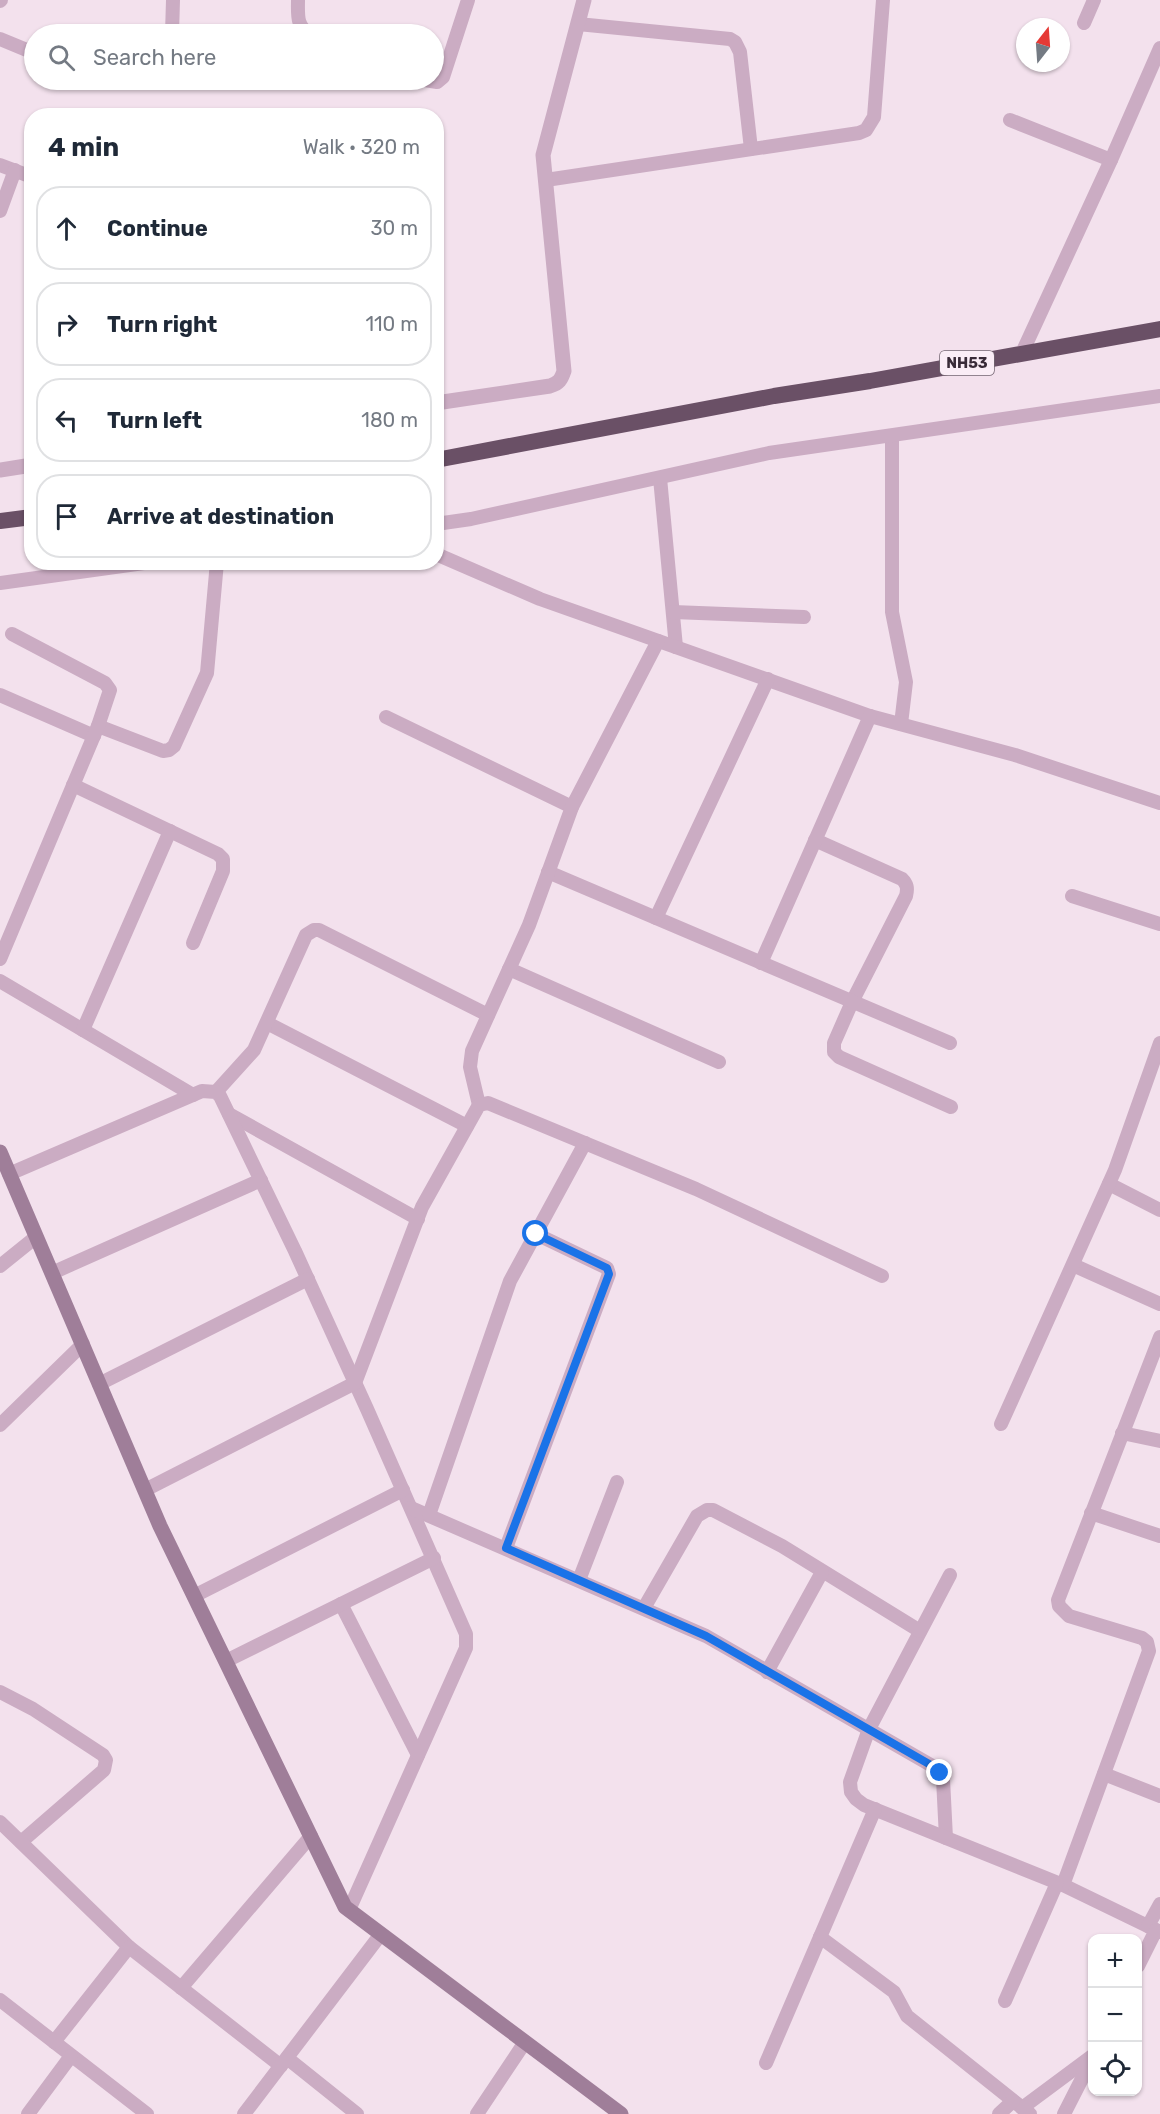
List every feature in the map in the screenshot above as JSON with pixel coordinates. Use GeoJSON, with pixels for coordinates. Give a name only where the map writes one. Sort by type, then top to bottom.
{"type":"FeatureCollection","features":[{"type":"Feature","properties":{"kind":"highway","name":"NH53"},"geometry":{"type":"LineString","coordinates":[[444,458],[774,396],[870,381],[1160,328]]}},
{"type":"Feature","properties":{"kind":"highway"},"geometry":{"type":"LineString","coordinates":[[0,521],[24,518]]}},
{"type":"Feature","properties":{"kind":"main road"},"geometry":{"type":"LineString","coordinates":[[1,1156],[145,1490],[345,1907],[621,2114]]}},
{"type":"Feature","properties":{"kind":"street"},"geometry":{"type":"LineString","coordinates":[[172,24],[173,0]]}},
{"type":"Feature","properties":{"kind":"street"},"geometry":{"type":"LineString","coordinates":[[298,0],[300,24]]}},
{"type":"Feature","properties":{"kind":"street"},"geometry":{"type":"LineString","coordinates":[[444,74],[468,0]]}},
{"type":"Feature","properties":{"kind":"street"},"geometry":{"type":"LineString","coordinates":[[444,402],[550,386],[562,379],[564,371],[543,155],[584,0]]}},
{"type":"Feature","properties":{"kind":"street"},"geometry":{"type":"LineString","coordinates":[[546,180],[859,133],[866,130],[874,117],[883,0]]}},
{"type":"Feature","properties":{"kind":"street"},"geometry":{"type":"LineString","coordinates":[[1084,23],[1094,0]]}},
{"type":"Feature","properties":{"kind":"street"},"geometry":{"type":"LineString","coordinates":[[578,24],[730,39],[735,42],[740,52],[751,149]]}},
{"type":"Feature","properties":{"kind":"street"},"geometry":{"type":"LineString","coordinates":[[0,39],[24,49]]}},
{"type":"Feature","properties":{"kind":"street"},"geometry":{"type":"LineString","coordinates":[[1022,352],[1158,56]]}},
{"type":"Feature","properties":{"kind":"street"},"geometry":{"type":"LineString","coordinates":[[1010,120],[1111,160]]}},
{"type":"Feature","properties":{"kind":"street"},"geometry":{"type":"LineString","coordinates":[[0,165],[24,174]]}},
{"type":"Feature","properties":{"kind":"street"},"geometry":{"type":"LineString","coordinates":[[0,211],[15,170]]}},
{"type":"Feature","properties":{"kind":"street"},"geometry":{"type":"LineString","coordinates":[[444,523],[471,519],[769,453],[1160,396]]}},
{"type":"Feature","properties":{"kind":"street"},"geometry":{"type":"LineString","coordinates":[[892,436],[892,612],[906,682],[901,724]]}},
{"type":"Feature","properties":{"kind":"street"},"geometry":{"type":"LineString","coordinates":[[0,470],[24,466]]}},
{"type":"Feature","properties":{"kind":"street"},"geometry":{"type":"LineString","coordinates":[[660,477],[676,647]]}},
{"type":"Feature","properties":{"kind":"street"},"geometry":{"type":"LineString","coordinates":[[444,557],[540,599],[870,716],[1023,758],[1160,803]]}},
{"type":"Feature","properties":{"kind":"street"},"geometry":{"type":"LineString","coordinates":[[0,583],[93,570]]}},
{"type":"Feature","properties":{"kind":"street"},"geometry":{"type":"LineString","coordinates":[[0,695],[96,731],[163,751],[169,750],[174,746],[204,681],[208,665],[216,570]]}},
{"type":"Feature","properties":{"kind":"street"},"geometry":{"type":"LineString","coordinates":[[673,612],[804,617]]}},
{"type":"Feature","properties":{"kind":"street"},"geometry":{"type":"LineString","coordinates":[[0,959],[110,695],[108,686],[12,634]]}},
{"type":"Feature","properties":{"kind":"street"},"geometry":{"type":"LineString","coordinates":[[145,1490],[355,1383],[425,1200],[479,1105],[470,1062],[472,1051],[532,916],[572,807],[658,640]]}},
{"type":"Feature","properties":{"kind":"street"},"geometry":{"type":"LineString","coordinates":[[656,918],[768,679]]}},
{"type":"Feature","properties":{"kind":"street"},"geometry":{"type":"LineString","coordinates":[[761,963],[870,716]]}},
{"type":"Feature","properties":{"kind":"street"},"geometry":{"type":"LineString","coordinates":[[386,717],[572,807]]}},
{"type":"Feature","properties":{"kind":"street"},"geometry":{"type":"LineString","coordinates":[[73,785],[218,854],[223,859],[223,871],[193,943]]}},
{"type":"Feature","properties":{"kind":"street"},"geometry":{"type":"LineString","coordinates":[[83,1030],[170,831]]}},
{"type":"Feature","properties":{"kind":"street"},"geometry":{"type":"LineString","coordinates":[[815,840],[902,879],[906,884],[906,896],[852,1002],[834,1043],[834,1052],[839,1057],[951,1107]]}},
{"type":"Feature","properties":{"kind":"street"},"geometry":{"type":"LineString","coordinates":[[548,872],[950,1043]]}},
{"type":"Feature","properties":{"kind":"street"},"geometry":{"type":"LineString","coordinates":[[1072,896],[1160,924]]}},
{"type":"Feature","properties":{"kind":"street"},"geometry":{"type":"LineString","coordinates":[[216,1092],[254,1050],[306,935],[314,930],[319,930],[488,1015]]}},
{"type":"Feature","properties":{"kind":"street"},"geometry":{"type":"LineString","coordinates":[[509,969],[719,1062]]}},
{"type":"Feature","properties":{"kind":"street"},"geometry":{"type":"LineString","coordinates":[[0,981],[193,1095]]}},
{"type":"Feature","properties":{"kind":"street"},"geometry":{"type":"LineString","coordinates":[[267,1023],[467,1126]]}},
{"type":"Feature","properties":{"kind":"street"},"geometry":{"type":"LineString","coordinates":[[1000,1424],[1109,1184],[1160,1044]]}},
{"type":"Feature","properties":{"kind":"street"},"geometry":{"type":"LineString","coordinates":[[9,1174],[202,1091],[216,1092],[229,1114],[308,1279],[434,1558],[464,1627],[467,1640],[466,1648],[349,1910]]}},
{"type":"Feature","properties":{"kind":"street"},"geometry":{"type":"LineString","coordinates":[[479,1105],[488,1103],[696,1189],[882,1276]]}},
{"type":"Feature","properties":{"kind":"street"},"geometry":{"type":"LineString","coordinates":[[229,1114],[418,1218]]}},
{"type":"Feature","properties":{"kind":"street"},"geometry":{"type":"LineString","coordinates":[[429,1515],[514,1272],[585,1143]]}},
{"type":"Feature","properties":{"kind":"street"},"geometry":{"type":"LineString","coordinates":[[52,1273],[261,1180]]}},
{"type":"Feature","properties":{"kind":"street"},"geometry":{"type":"LineString","coordinates":[[1109,1184],[1160,1210]]}},
{"type":"Feature","properties":{"kind":"street"},"geometry":{"type":"LineString","coordinates":[[506,1548],[609,1274],[607,1268],[536,1234]]}},
{"type":"Feature","properties":{"kind":"street"},"geometry":{"type":"LineString","coordinates":[[0,1266],[36,1237]]}},
{"type":"Feature","properties":{"kind":"street"},"geometry":{"type":"LineString","coordinates":[[1073,1265],[1160,1304]]}},
{"type":"Feature","properties":{"kind":"street"},"geometry":{"type":"LineString","coordinates":[[99,1384],[308,1279]]}},
{"type":"Feature","properties":{"kind":"street"},"geometry":{"type":"LineString","coordinates":[[1005,2001],[1060,1884],[1104,1774],[1149,1651],[1149,1646],[1142,1638],[1069,1616],[1059,1606],[1058,1600],[1160,1337]]}},
{"type":"Feature","properties":{"kind":"street"},"geometry":{"type":"LineString","coordinates":[[0,1425],[82,1344]]}},
{"type":"Feature","properties":{"kind":"street"},"geometry":{"type":"LineString","coordinates":[[1122,1433],[1160,1441]]}},
{"type":"Feature","properties":{"kind":"street"},"geometry":{"type":"LineString","coordinates":[[579,1580],[617,1482]]}},
{"type":"Feature","properties":{"kind":"street"},"geometry":{"type":"LineString","coordinates":[[194,1596],[403,1490]]}},
{"type":"Feature","properties":{"kind":"street"},"geometry":{"type":"LineString","coordinates":[[411,1508],[706,1636],[936,1768],[944,1785],[946,1838]]}},
{"type":"Feature","properties":{"kind":"street"},"geometry":{"type":"LineString","coordinates":[[644,1608],[697,1516],[707,1510],[712,1510],[782,1546],[917,1630]]}},
{"type":"Feature","properties":{"kind":"street"},"geometry":{"type":"LineString","coordinates":[[1091,1513],[1160,1536]]}},
{"type":"Feature","properties":{"kind":"street"},"geometry":{"type":"LineString","coordinates":[[226,1661],[434,1558]]}},
{"type":"Feature","properties":{"kind":"street"},"geometry":{"type":"LineString","coordinates":[[767,1672],[822,1572]]}},
{"type":"Feature","properties":{"kind":"street"},"geometry":{"type":"LineString","coordinates":[[950,1575],[864,1726],[850,1782],[851,1792],[856,1799],[875,1809],[1060,1884],[1155,1929]]}},
{"type":"Feature","properties":{"kind":"street"},"geometry":{"type":"LineString","coordinates":[[341,1604],[418,1755]]}},
{"type":"Feature","properties":{"kind":"street"},"geometry":{"type":"LineString","coordinates":[[0,1692],[43,1715],[103,1755],[106,1760],[104,1770],[21,1842]]}},
{"type":"Feature","properties":{"kind":"street"},"geometry":{"type":"LineString","coordinates":[[1104,1774],[1160,1796]]}},
{"type":"Feature","properties":{"kind":"street"},"geometry":{"type":"LineString","coordinates":[[766,2063],[875,1809]]}},
{"type":"Feature","properties":{"kind":"street"},"geometry":{"type":"LineString","coordinates":[[0,1822],[129,1947],[181,1988],[357,2114]]}},
{"type":"Feature","properties":{"kind":"street"},"geometry":{"type":"LineString","coordinates":[[181,1988],[311,1836]]}},
{"type":"Feature","properties":{"kind":"street"},"geometry":{"type":"LineString","coordinates":[[1142,1956],[1155,1929],[1160,1904]]}},
{"type":"Feature","properties":{"kind":"street"},"geometry":{"type":"LineString","coordinates":[[244,2114],[381,1934]]}},
{"type":"Feature","properties":{"kind":"street"},"geometry":{"type":"LineString","coordinates":[[820,1937],[894,1992],[901,2001],[907,2016],[1022,2108]]}},
{"type":"Feature","properties":{"kind":"street"},"geometry":{"type":"LineString","coordinates":[[54,2042],[129,1947]]}},
{"type":"Feature","properties":{"kind":"street"},"geometry":{"type":"LineString","coordinates":[[0,2000],[147,2114]]}},
{"type":"Feature","properties":{"kind":"street"},"geometry":{"type":"LineString","coordinates":[[477,2114],[525,2042]]}},
{"type":"Feature","properties":{"kind":"street"},"geometry":{"type":"LineString","coordinates":[[28,2114],[72,2056]]}},
{"type":"Feature","properties":{"kind":"street"},"geometry":{"type":"LineString","coordinates":[[999,2114],[1022,2108],[1088,2059]]}},
{"type":"Feature","properties":{"kind":"street"},"geometry":{"type":"LineString","coordinates":[[1064,2114],[1088,2064]]}},
{"type":"Feature","properties":{"kind":"route"},"geometry":{"type":"LineString","coordinates":[[536,1234],[607,1268],[609,1274],[506,1548],[706,1636],[859,1725],[869,1728],[936,1768],[940,1773]]}}]}
